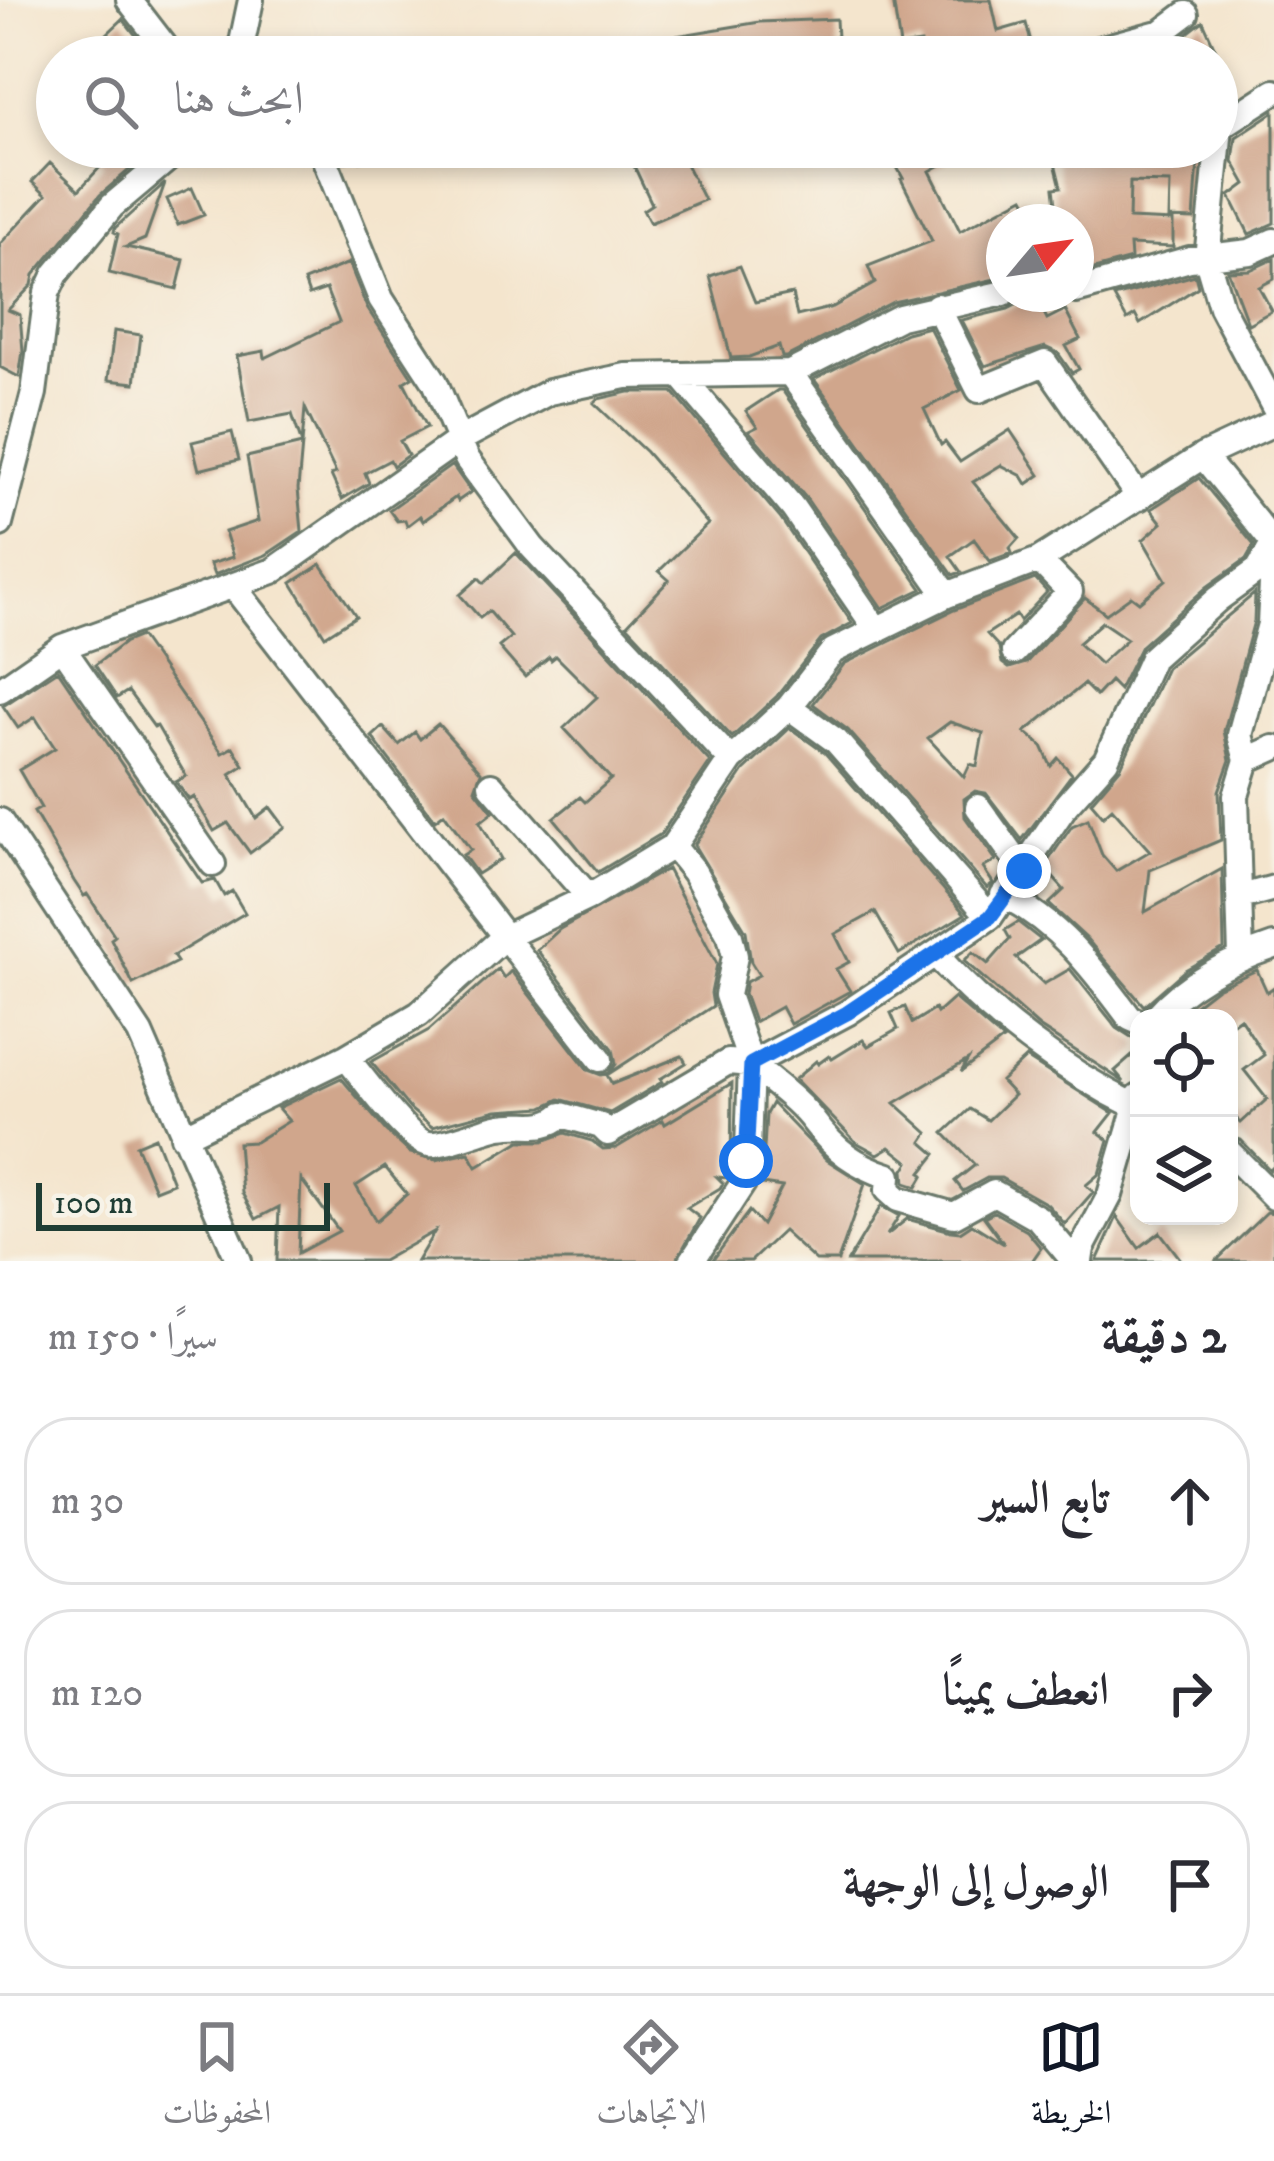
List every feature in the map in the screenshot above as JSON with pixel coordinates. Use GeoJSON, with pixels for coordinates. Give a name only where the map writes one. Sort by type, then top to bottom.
{"type":"FeatureCollection","features":[{"type":"Feature","properties":{"kind":"street"},"geometry":{"type":"LineString","coordinates":[[129,0],[157,36]]}},
{"type":"Feature","properties":{"kind":"street"},"geometry":{"type":"LineString","coordinates":[[243,36],[251,0]]}},
{"type":"Feature","properties":{"kind":"street"},"geometry":{"type":"LineString","coordinates":[[1147,36],[1162,32],[1186,14]]}},
{"type":"Feature","properties":{"kind":"street"},"geometry":{"type":"LineString","coordinates":[[1238,115],[1274,92]]}},
{"type":"Feature","properties":{"kind":"street"},"geometry":{"type":"LineString","coordinates":[[0,524],[30,411],[47,293],[56,274],[112,206],[157,168]]}},
{"type":"Feature","properties":{"kind":"street"},"geometry":{"type":"LineString","coordinates":[[326,168],[381,298],[435,382],[467,459],[532,547],[731,760]]}},
{"type":"Feature","properties":{"kind":"street"},"geometry":{"type":"LineString","coordinates":[[1216,168],[1207,259],[1221,308],[1274,407]]}},
{"type":"Feature","properties":{"kind":"street"},"geometry":{"type":"LineString","coordinates":[[1094,286],[1190,260],[1250,253],[1274,241]]}},
{"type":"Feature","properties":{"kind":"street"},"geometry":{"type":"LineString","coordinates":[[0,690],[62,647],[273,571],[459,440],[549,392],[626,376],[790,373],[900,317],[986,296]]}},
{"type":"Feature","properties":{"kind":"street"},"geometry":{"type":"LineString","coordinates":[[937,306],[979,391],[1046,363],[1139,498]]}},
{"type":"Feature","properties":{"kind":"street"},"geometry":{"type":"LineString","coordinates":[[790,373],[947,596]]}},
{"type":"Feature","properties":{"kind":"street"},"geometry":{"type":"LineString","coordinates":[[682,376],[793,508],[877,630]]}},
{"type":"Feature","properties":{"kind":"street"},"geometry":{"type":"LineString","coordinates":[[183,1136],[346,1058],[419,1014],[503,938],[589,897],[673,846],[731,760],[789,707],[833,651],[947,596],[1039,560],[1204,456],[1274,423]]}},
{"type":"Feature","properties":{"kind":"street"},"geometry":{"type":"LineString","coordinates":[[1204,456],[1274,543],[1270,624],[1240,735],[1247,760],[1236,796],[1241,957]]}},
{"type":"Feature","properties":{"kind":"street"},"geometry":{"type":"LineString","coordinates":[[346,1058],[413,1137],[429,1144],[515,1124],[550,1125],[562,1115],[601,1126],[608,1133],[728,1062],[751,1064],[847,1013],[936,955],[997,906],[1066,806],[1106,760],[1152,658],[1258,570],[1274,543]]}},
{"type":"Feature","properties":{"kind":"street"},"geometry":{"type":"LineString","coordinates":[[1013,652],[1070,592],[1039,560]]}},
{"type":"Feature","properties":{"kind":"street"},"geometry":{"type":"LineString","coordinates":[[234,587],[600,1059]]}},
{"type":"Feature","properties":{"kind":"street"},"geometry":{"type":"LineString","coordinates":[[62,647],[213,864]]}},
{"type":"Feature","properties":{"kind":"street"},"geometry":{"type":"LineString","coordinates":[[789,707],[836,741],[997,906],[1049,925],[1088,962],[1130,1018]]}},
{"type":"Feature","properties":{"kind":"street"},"geometry":{"type":"LineString","coordinates":[[1247,760],[1273,749]]}},
{"type":"Feature","properties":{"kind":"street"},"geometry":{"type":"LineString","coordinates":[[491,785],[589,897]]}},
{"type":"Feature","properties":{"kind":"street"},"geometry":{"type":"LineString","coordinates":[[978,807],[1024,871]]}},
{"type":"Feature","properties":{"kind":"street"},"geometry":{"type":"LineString","coordinates":[[0,821],[140,1033],[239,1261]]}},
{"type":"Feature","properties":{"kind":"street"},"geometry":{"type":"LineString","coordinates":[[673,846],[694,872],[730,935],[735,956],[727,994],[751,1064],[747,1178],[692,1261]]}},
{"type":"Feature","properties":{"kind":"street"},"geometry":{"type":"LineString","coordinates":[[1241,897],[1274,888]]}},
{"type":"Feature","properties":{"kind":"street"},"geometry":{"type":"LineString","coordinates":[[1166,1009],[1201,979],[1274,946]]}},
{"type":"Feature","properties":{"kind":"street"},"geometry":{"type":"LineString","coordinates":[[936,955],[1054,1058],[1092,1085],[1130,1099]]}},
{"type":"Feature","properties":{"kind":"street"},"geometry":{"type":"LineString","coordinates":[[751,1064],[814,1122],[836,1150],[889,1176],[888,1190],[898,1199],[954,1215],[994,1192],[1038,1218],[1077,1261],[1110,1195],[1132,1117]]}},
{"type":"Feature","properties":{"kind":"street"},"geometry":{"type":"LineString","coordinates":[[1238,1161],[1274,1197]]}},
{"type":"Feature","properties":{"kind":"building"},"geometry":{"type":"Polygon","coordinates":[[[893,0],[991,0],[998,31],[1026,23],[1029,36],[898,36],[893,0]]]}},
{"type":"Feature","properties":{"kind":"building"},"geometry":{"type":"Polygon","coordinates":[[[123,19],[136,36],[107,36],[123,19]]]}},
{"type":"Feature","properties":{"kind":"building"},"geometry":{"type":"Polygon","coordinates":[[[836,19],[837,36],[676,36],[760,22],[836,19]]]}},
{"type":"Feature","properties":{"kind":"building"},"geometry":{"type":"Polygon","coordinates":[[[1203,21],[1210,36],[1184,36],[1203,21]]]}},
{"type":"Feature","properties":{"kind":"building"},"geometry":{"type":"Polygon","coordinates":[[[1274,112],[1274,223],[1249,234],[1230,196],[1246,184],[1237,168],[1238,136],[1274,112]]]}},
{"type":"Feature","properties":{"kind":"building"},"geometry":{"type":"Polygon","coordinates":[[[45,168],[55,168],[79,190],[99,168],[132,168],[100,195],[8,310],[20,315],[19,377],[0,367],[0,244],[46,195],[32,182],[45,168]]]}},
{"type":"Feature","properties":{"kind":"building"},"geometry":{"type":"Polygon","coordinates":[[[635,168],[688,168],[704,200],[650,223],[643,210],[652,204],[635,168]]]}},
{"type":"Feature","properties":{"kind":"building"},"geometry":{"type":"Polygon","coordinates":[[[898,168],[935,168],[930,171],[960,231],[986,217],[986,281],[893,302],[786,357],[779,346],[731,358],[710,276],[740,266],[755,302],[792,294],[797,316],[833,307],[875,283],[868,266],[932,241],[898,168]]]}},
{"type":"Feature","properties":{"kind":"building"},"geometry":{"type":"Polygon","coordinates":[[[1056,168],[1198,168],[1194,219],[1169,218],[1170,183],[1130,182],[1129,219],[1173,221],[1173,247],[1130,245],[1131,259],[1094,269],[1094,204],[1056,204],[1054,188],[1061,187],[1056,168]]]}},
{"type":"Feature","properties":{"kind":"building"},"geometry":{"type":"Polygon","coordinates":[[[165,183],[145,239],[126,247],[184,260],[177,289],[109,273],[118,234],[115,228],[165,183]]]}},
{"type":"Feature","properties":{"kind":"building"},"geometry":{"type":"Polygon","coordinates":[[[192,188],[204,215],[178,225],[167,199],[192,188]]]}},
{"type":"Feature","properties":{"kind":"building"},"geometry":{"type":"Polygon","coordinates":[[[1274,259],[1274,279],[1259,287],[1272,311],[1248,324],[1228,271],[1250,270],[1274,259]]]}},
{"type":"Feature","properties":{"kind":"building"},"geometry":{"type":"Polygon","coordinates":[[[349,263],[367,308],[412,377],[404,382],[427,427],[400,441],[408,455],[393,466],[390,460],[365,473],[369,483],[342,499],[331,475],[336,473],[305,408],[302,444],[292,414],[249,422],[237,356],[264,351],[265,358],[339,322],[326,289],[309,295],[304,281],[349,263]]]}},
{"type":"Feature","properties":{"kind":"building"},"geometry":{"type":"Polygon","coordinates":[[[1195,275],[1198,287],[1140,324],[1135,315],[1127,320],[1114,297],[1195,275]]]}},
{"type":"Feature","properties":{"kind":"building"},"geometry":{"type":"Polygon","coordinates":[[[995,312],[1044,312],[1047,319],[1066,312],[1080,339],[1066,346],[1079,369],[1072,373],[1058,353],[1045,347],[985,366],[962,320],[995,312]]]}},
{"type":"Feature","properties":{"kind":"building"},"geometry":{"type":"Polygon","coordinates":[[[929,327],[961,390],[924,409],[941,445],[945,442],[960,462],[1010,430],[1040,475],[1027,484],[1001,465],[973,482],[1019,538],[1010,548],[1012,553],[990,561],[974,539],[950,556],[961,572],[953,575],[814,379],[906,333],[929,327]]]}},
{"type":"Feature","properties":{"kind":"building"},"geometry":{"type":"Polygon","coordinates":[[[114,331],[141,335],[135,383],[108,380],[114,331]]]}},
{"type":"Feature","properties":{"kind":"building"},"geometry":{"type":"Polygon","coordinates":[[[778,390],[922,589],[882,608],[806,498],[749,431],[757,427],[746,411],[778,390]]]}},
{"type":"Feature","properties":{"kind":"building"},"geometry":{"type":"Polygon","coordinates":[[[629,392],[673,392],[780,518],[852,623],[821,640],[777,696],[732,737],[627,625],[669,580],[659,571],[708,524],[646,452],[594,403],[629,392]]]}},
{"type":"Feature","properties":{"kind":"building"},"geometry":{"type":"Polygon","coordinates":[[[232,432],[239,460],[199,470],[192,442],[232,432]]]}},
{"type":"Feature","properties":{"kind":"building"},"geometry":{"type":"Polygon","coordinates":[[[302,444],[298,489],[302,531],[266,555],[214,575],[210,564],[233,557],[225,532],[258,521],[247,457],[302,444]]]}},
{"type":"Feature","properties":{"kind":"building"},"geometry":{"type":"Polygon","coordinates":[[[452,465],[471,492],[423,521],[420,516],[407,526],[405,520],[397,521],[389,510],[452,465]]]}},
{"type":"Feature","properties":{"kind":"building"},"geometry":{"type":"Polygon","coordinates":[[[1199,478],[1254,545],[1246,559],[1141,646],[1119,690],[1110,681],[1096,696],[1084,684],[1025,732],[1042,746],[1051,766],[1058,758],[1072,774],[1022,840],[986,793],[975,791],[964,799],[965,817],[996,860],[983,868],[993,883],[987,888],[848,730],[813,704],[844,664],[954,610],[1035,579],[1047,592],[1020,621],[1016,615],[987,634],[1009,668],[1026,663],[1085,598],[1106,614],[1131,596],[1139,602],[1166,580],[1143,540],[1162,523],[1151,509],[1199,478]],[[1102,622],[1078,643],[1100,664],[1127,639],[1102,622]],[[950,722],[928,738],[964,777],[970,764],[977,766],[983,733],[950,722]]]}},
{"type":"Feature","properties":{"kind":"building"},"geometry":{"type":"Polygon","coordinates":[[[516,553],[710,762],[661,834],[598,872],[554,818],[580,797],[585,802],[611,779],[564,728],[597,697],[556,656],[525,677],[499,647],[511,637],[489,611],[480,618],[460,595],[479,578],[484,583],[516,553]]]}},
{"type":"Feature","properties":{"kind":"building"},"geometry":{"type":"Polygon","coordinates":[[[321,564],[356,616],[325,636],[292,583],[321,564]]]}},
{"type":"Feature","properties":{"kind":"building"},"geometry":{"type":"Polygon","coordinates":[[[1255,593],[1254,621],[1224,731],[1230,760],[1219,791],[1221,840],[1150,870],[1145,912],[1222,869],[1224,948],[1185,970],[1144,1006],[1086,938],[1049,904],[1064,890],[1044,867],[1072,826],[1088,819],[1102,855],[1116,871],[1150,851],[1112,808],[1103,816],[1091,802],[1121,767],[1166,668],[1255,593]]]}},
{"type":"Feature","properties":{"kind":"building"},"geometry":{"type":"Polygon","coordinates":[[[140,636],[222,753],[233,747],[244,765],[230,774],[256,818],[270,807],[285,827],[250,853],[228,823],[214,831],[194,797],[189,800],[176,782],[186,776],[157,726],[128,691],[117,698],[95,665],[140,636]]]}},
{"type":"Feature","properties":{"kind":"building"},"geometry":{"type":"Polygon","coordinates":[[[58,670],[202,883],[215,880],[224,896],[232,891],[245,913],[173,956],[177,962],[133,984],[111,939],[115,936],[74,881],[34,812],[41,808],[19,770],[55,748],[35,717],[18,728],[3,706],[58,670]]]}},
{"type":"Feature","properties":{"kind":"building"},"geometry":{"type":"Polygon","coordinates":[[[438,724],[481,772],[475,789],[493,812],[480,822],[501,859],[477,874],[463,855],[471,850],[444,813],[435,820],[372,737],[383,727],[399,745],[415,732],[420,739],[438,724]]]}},
{"type":"Feature","properties":{"kind":"building"},"geometry":{"type":"Polygon","coordinates":[[[790,728],[825,753],[965,914],[899,954],[875,912],[835,934],[849,962],[836,969],[850,991],[790,1024],[781,1007],[754,1022],[744,994],[746,982],[759,975],[751,962],[746,931],[694,845],[744,771],[790,728]]]}},
{"type":"Feature","properties":{"kind":"building"},"geometry":{"type":"Polygon","coordinates":[[[667,869],[717,964],[713,1006],[607,1075],[612,1084],[682,1056],[686,1063],[662,1082],[610,1113],[560,1099],[543,1107],[497,1110],[432,1127],[410,1109],[371,1062],[429,1030],[498,969],[504,978],[511,971],[588,1070],[609,1073],[616,1064],[613,1049],[537,950],[560,929],[667,869]]]}},
{"type":"Feature","properties":{"kind":"building"},"geometry":{"type":"Polygon","coordinates":[[[1018,922],[1041,940],[1016,958],[1044,984],[1070,969],[1117,1028],[1130,1036],[1130,1058],[1115,1071],[1124,1082],[1039,1027],[964,961],[973,952],[988,964],[1010,939],[1005,930],[1018,922]]]}},
{"type":"Feature","properties":{"kind":"building"},"geometry":{"type":"Polygon","coordinates":[[[1257,970],[1267,992],[1274,987],[1274,1166],[1270,1170],[1238,1139],[1238,1120],[1241,1123],[1267,1099],[1244,1070],[1264,1055],[1238,1019],[1238,1009],[1190,1009],[1217,988],[1257,970]]]}},
{"type":"Feature","properties":{"kind":"building"},"geometry":{"type":"Polygon","coordinates":[[[954,998],[1003,1040],[961,1072],[968,1060],[895,1103],[928,1133],[922,1142],[936,1154],[917,1187],[905,1183],[909,1162],[890,1147],[878,1154],[856,1142],[795,1079],[816,1061],[832,1059],[863,1040],[868,1046],[898,1029],[891,1013],[905,1007],[912,1023],[935,1009],[937,1013],[954,998]]]}},
{"type":"Feature","properties":{"kind":"building"},"geometry":{"type":"Polygon","coordinates":[[[1026,1058],[1113,1113],[1098,1132],[1109,1140],[1099,1174],[1086,1185],[1093,1192],[1065,1224],[1047,1204],[1001,1178],[987,1178],[963,1191],[955,1181],[975,1165],[944,1133],[970,1109],[988,1120],[1014,1095],[1001,1081],[1026,1058]]]}},
{"type":"Feature","properties":{"kind":"building"},"geometry":{"type":"Polygon","coordinates":[[[341,1078],[410,1153],[436,1160],[469,1153],[477,1167],[520,1141],[543,1141],[565,1133],[603,1149],[616,1148],[732,1083],[731,1172],[727,1178],[717,1177],[723,1183],[720,1188],[687,1208],[700,1218],[676,1261],[417,1261],[435,1231],[382,1261],[277,1261],[279,1207],[256,1219],[242,1193],[238,1143],[255,1142],[289,1121],[278,1108],[341,1078]],[[385,1167],[356,1186],[376,1221],[407,1194],[385,1167]],[[301,1179],[298,1253],[339,1231],[301,1179]]]}},
{"type":"Feature","properties":{"kind":"building"},"geometry":{"type":"Polygon","coordinates":[[[772,1103],[827,1160],[865,1184],[838,1261],[816,1261],[783,1231],[751,1261],[712,1261],[749,1211],[762,1225],[782,1187],[762,1184],[766,1114],[772,1103]]]}},
{"type":"Feature","properties":{"kind":"building"},"geometry":{"type":"Polygon","coordinates":[[[155,1137],[173,1183],[155,1190],[136,1145],[155,1137]]]}},
{"type":"Feature","properties":{"kind":"building"},"geometry":{"type":"Polygon","coordinates":[[[881,1206],[899,1216],[887,1235],[907,1219],[960,1232],[972,1224],[1004,1244],[984,1217],[994,1212],[1027,1231],[1041,1248],[1032,1261],[848,1261],[881,1206]]]}},
{"type":"Feature","properties":{"kind":"building"},"geometry":{"type":"Polygon","coordinates":[[[1267,1212],[1274,1213],[1274,1261],[1216,1261],[1267,1212]]]}},
{"type":"Feature","properties":{"kind":"building"},"geometry":{"type":"Polygon","coordinates":[[[1117,1217],[1139,1248],[1160,1232],[1182,1261],[1097,1261],[1117,1217]]]}},
{"type":"Feature","properties":{"kind":"route"},"geometry":{"type":"LineString","coordinates":[[746,1161],[751,1064],[847,1013],[990,917],[1024,871]]}}]}
